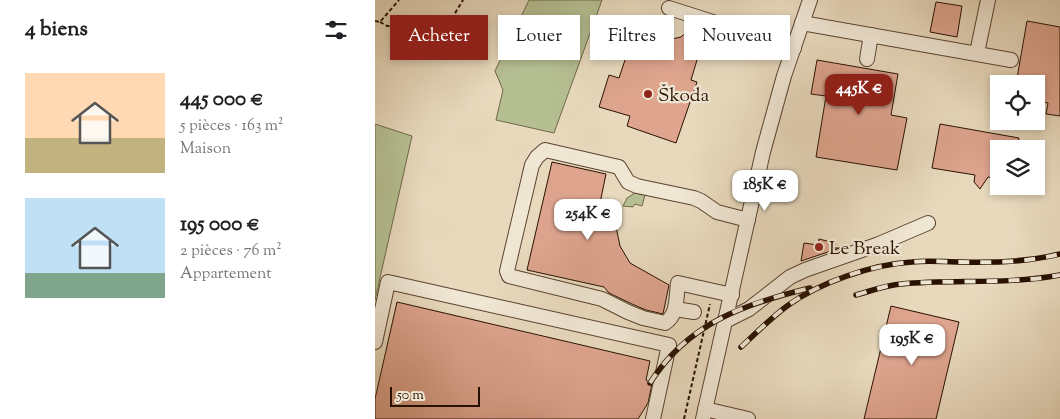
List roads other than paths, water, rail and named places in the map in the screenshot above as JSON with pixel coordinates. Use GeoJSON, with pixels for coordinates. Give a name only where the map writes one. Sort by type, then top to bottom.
{"type":"FeatureCollection","features":[{"type":"Feature","properties":{"kind":"street"},"geometry":{"type":"LineString","coordinates":[[748,419],[704,414],[773,116],[810,0]]}},
{"type":"Feature","properties":{"kind":"street"},"geometry":{"type":"LineString","coordinates":[[975,53],[988,0]]}},
{"type":"Feature","properties":{"kind":"street"},"geometry":{"type":"LineString","coordinates":[[669,8],[794,48]]}},
{"type":"Feature","properties":{"kind":"street"},"geometry":{"type":"LineString","coordinates":[[802,23],[1011,60]]}},
{"type":"Feature","properties":{"kind":"street"},"geometry":{"type":"LineString","coordinates":[[867,59],[871,35]]}},
{"type":"Feature","properties":{"kind":"street"},"geometry":{"type":"LineString","coordinates":[[732,294],[678,283],[675,309],[671,320],[665,323],[628,312],[602,299],[509,276],[507,271],[532,166],[537,157],[545,150],[619,167],[628,182],[637,186],[694,198],[717,212],[748,220]]}},
{"type":"Feature","properties":{"kind":"street"},"geometry":{"type":"LineString","coordinates":[[725,321],[749,309],[789,277],[879,244],[929,223]]}},
{"type":"Feature","properties":{"kind":"street"},"geometry":{"type":"LineString","coordinates":[[375,342],[388,282],[669,345],[653,419]]}},
{"type":"Feature","properties":{"kind":"street"},"geometry":{"type":"LineString","coordinates":[[675,309],[694,312]]}},
{"type":"Feature","properties":{"kind":"railway"},"geometry":{"type":"LineString","coordinates":[[741,347],[787,306],[800,298],[830,282],[880,266],[918,261],[1011,261],[1036,259],[1060,254]]}},
{"type":"Feature","properties":{"kind":"railway"},"geometry":{"type":"LineString","coordinates":[[856,295],[901,284],[1020,280],[1060,275]]}},
{"type":"Feature","properties":{"kind":"railway"},"geometry":{"type":"LineString","coordinates":[[650,383],[665,362],[682,345],[719,319],[763,301],[810,288]]}},
{"type":"Feature","properties":{"kind":"place","name":"Škoda"},"geometry":{"type":"Point","coordinates":[648,94]}},
{"type":"Feature","properties":{"kind":"place","name":"Le Break"},"geometry":{"type":"Point","coordinates":[819,247]}}]}
